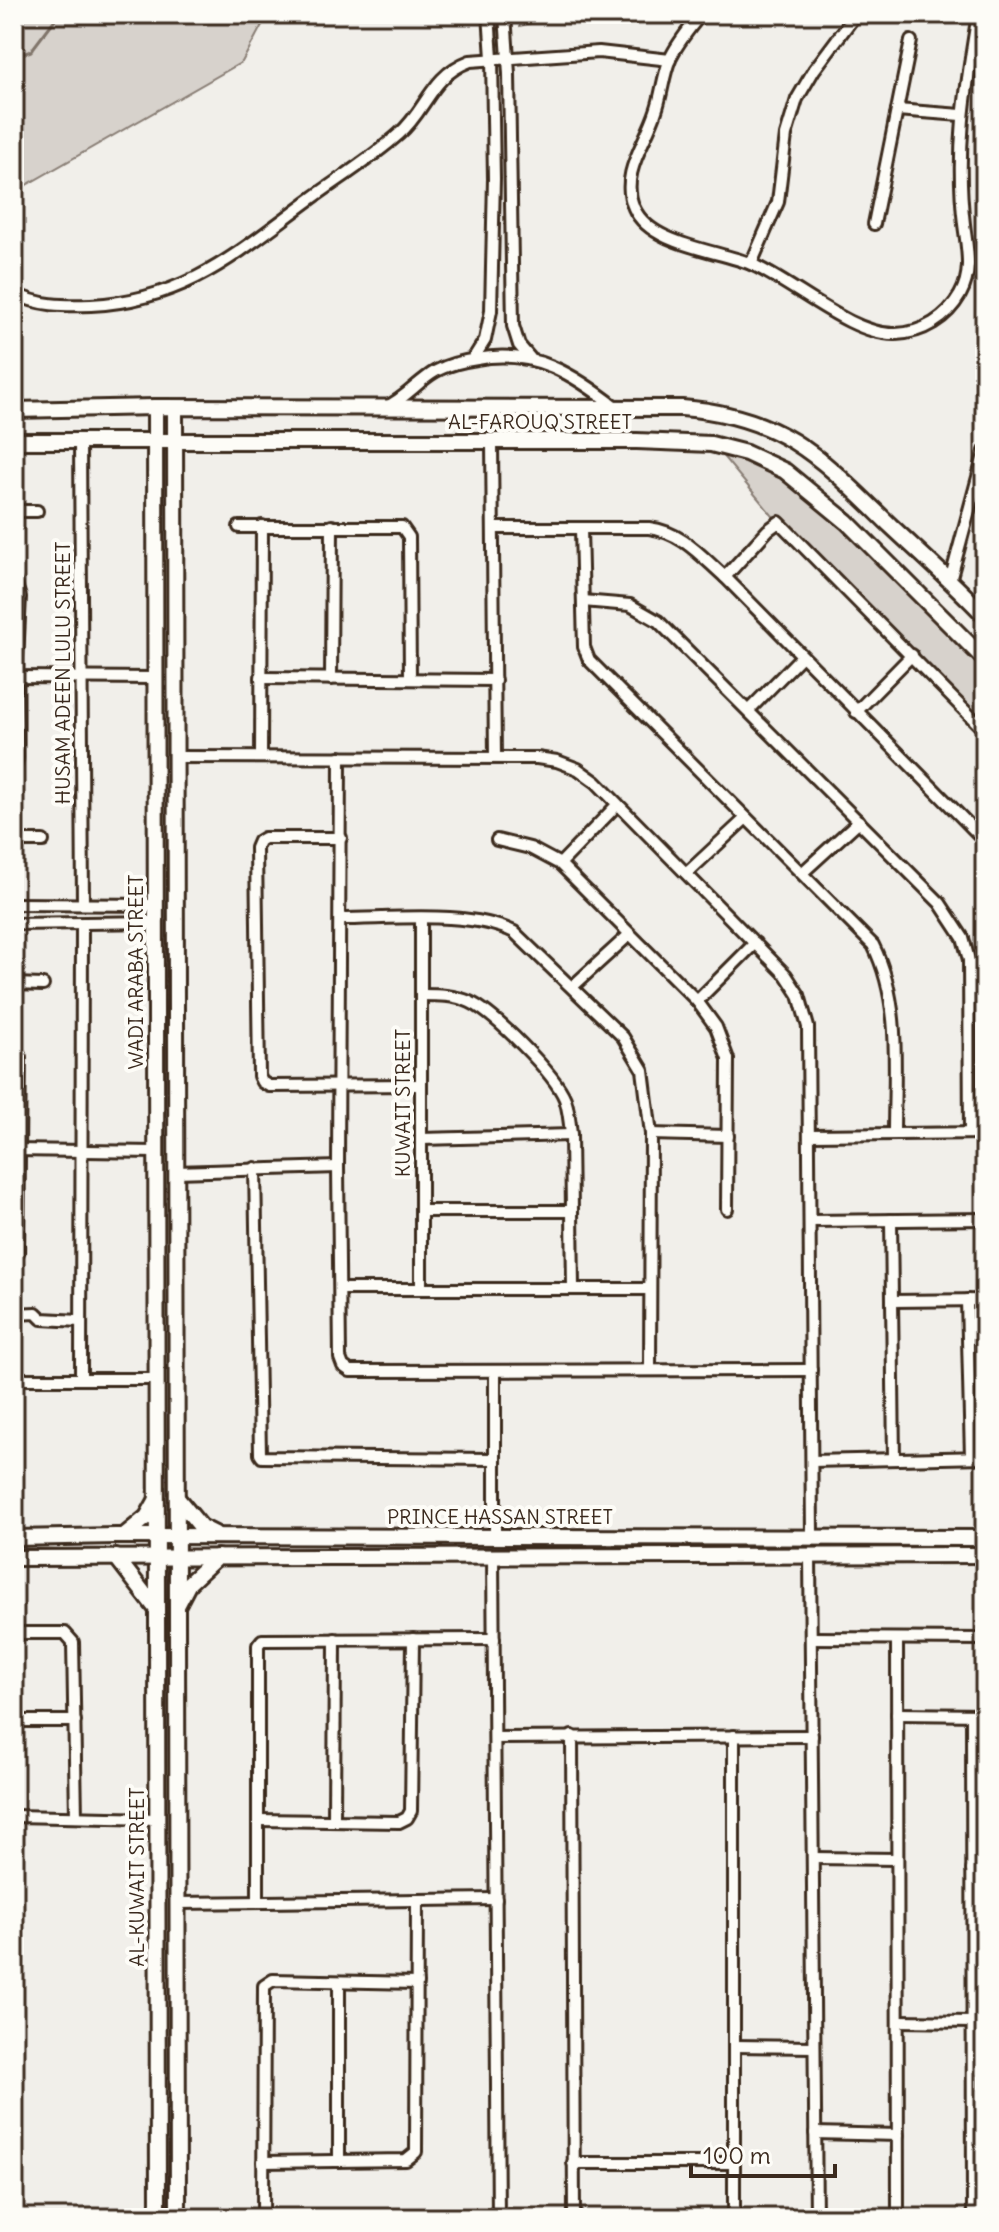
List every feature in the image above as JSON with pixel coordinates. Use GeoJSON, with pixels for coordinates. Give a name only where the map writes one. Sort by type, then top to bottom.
{"type":"FeatureCollection","features":[{"type":"Feature","properties":{"kind":"main road","name":"AL-FAROUQ STREET"},"geometry":{"type":"LineString","coordinates":[[14,410],[155,407],[682,408],[716,411],[764,425],[788,436],[837,472],[985,616]]}},
{"type":"Feature","properties":{"kind":"main road","name":"WADI ARABA STREET"},"geometry":{"type":"LineString","coordinates":[[155,407],[157,1536]]}},
{"type":"Feature","properties":{"kind":"main road","name":"WADI ARABA STREET"},"geometry":{"type":"LineString","coordinates":[[175,408],[177,1536]]}},
{"type":"Feature","properties":{"kind":"main road","name":"AL-FAROUQ STREET"},"geometry":{"type":"LineString","coordinates":[[14,441],[688,442],[727,448],[765,461],[802,483],[847,522],[985,660]]}},
{"type":"Feature","properties":{"kind":"main road"},"geometry":{"type":"LineString","coordinates":[[156,1071],[176,1070]]}},
{"type":"Feature","properties":{"kind":"main road"},"geometry":{"type":"LineString","coordinates":[[177,1498],[201,1527],[220,1536]]}},
{"type":"Feature","properties":{"kind":"main road"},"geometry":{"type":"LineString","coordinates":[[116,1536],[125,1535],[139,1525],[157,1501]]}},
{"type":"Feature","properties":{"kind":"main road","name":"AL-KUWAIT STREET"},"geometry":{"type":"LineString","coordinates":[[157,1536],[158,2218]]}},
{"type":"Feature","properties":{"kind":"main road","name":"AL-KUWAIT STREET"},"geometry":{"type":"LineString","coordinates":[[177,1536],[178,2218]]}},
{"type":"Feature","properties":{"kind":"main road","name":"PRINCE HASSAN STREET"},"geometry":{"type":"LineString","coordinates":[[14,1538],[985,1538]]}},
{"type":"Feature","properties":{"kind":"main road","name":"PRINCE HASSAN STREET"},"geometry":{"type":"LineString","coordinates":[[14,1558],[985,1555]]}},
{"type":"Feature","properties":{"kind":"main road"},"geometry":{"type":"LineString","coordinates":[[116,1557],[157,1610]]}},
{"type":"Feature","properties":{"kind":"main road"},"geometry":{"type":"LineString","coordinates":[[177,1608],[189,1583],[217,1557]]}},
{"type":"Feature","properties":{"kind":"main road"},"geometry":{"type":"LineString","coordinates":[[158,2051],[177,2049]]}},
{"type":"Feature","properties":{"kind":"street"},"geometry":{"type":"LineString","coordinates":[[473,359],[485,340],[491,311],[494,179],[489,14]]}},
{"type":"Feature","properties":{"kind":"street"},"geometry":{"type":"LineString","coordinates":[[505,14],[512,316],[516,340],[530,358]]}},
{"type":"Feature","properties":{"kind":"street"},"geometry":{"type":"LineString","coordinates":[[701,14],[670,60],[657,111],[631,169],[629,188],[637,214],[656,232],[675,241],[751,264],[866,330],[896,334],[910,333],[937,321],[954,304],[968,273],[961,200],[961,115],[978,14]]}},
{"type":"Feature","properties":{"kind":"street"},"geometry":{"type":"LineString","coordinates":[[751,264],[778,202],[786,135],[797,99],[814,70],[856,14]]}},
{"type":"Feature","properties":{"kind":"street"},"geometry":{"type":"LineString","coordinates":[[507,33],[524,50],[542,55]]}},
{"type":"Feature","properties":{"kind":"street"},"geometry":{"type":"LineString","coordinates":[[874,224],[911,41]]}},
{"type":"Feature","properties":{"kind":"street"},"geometry":{"type":"LineString","coordinates":[[14,293],[44,304],[115,303],[161,294],[193,280],[401,133],[434,87],[453,69],[470,61],[599,52],[670,60]]}},
{"type":"Feature","properties":{"kind":"street"},"geometry":{"type":"LineString","coordinates":[[897,110],[961,115]]}},
{"type":"Feature","properties":{"kind":"street"},"geometry":{"type":"LineString","coordinates":[[385,408],[435,372],[491,356],[530,358],[577,377],[619,410]]}},
{"type":"Feature","properties":{"kind":"street","name":"HUSAM ADEEN LULU STREET"},"geometry":{"type":"LineString","coordinates":[[80,441],[83,904]]}},
{"type":"Feature","properties":{"kind":"street"},"geometry":{"type":"LineString","coordinates":[[492,443],[495,756]]}},
{"type":"Feature","properties":{"kind":"street"},"geometry":{"type":"LineString","coordinates":[[950,581],[985,451]]}},
{"type":"Feature","properties":{"kind":"street"},"geometry":{"type":"LineString","coordinates":[[14,511],[37,511]]}},
{"type":"Feature","properties":{"kind":"street"},"geometry":{"type":"LineString","coordinates":[[725,577],[779,522],[985,731]]}},
{"type":"Feature","properties":{"kind":"street"},"geometry":{"type":"LineString","coordinates":[[261,755],[262,526]]}},
{"type":"Feature","properties":{"kind":"street"},"geometry":{"type":"LineString","coordinates":[[331,679],[332,526]]}},
{"type":"Feature","properties":{"kind":"street"},"geometry":{"type":"LineString","coordinates":[[239,527],[402,527],[409,537],[410,679]]}},
{"type":"Feature","properties":{"kind":"street"},"geometry":{"type":"LineString","coordinates":[[493,528],[649,528],[671,532],[682,538],[725,577],[985,841]]}},
{"type":"Feature","properties":{"kind":"street"},"geometry":{"type":"LineString","coordinates":[[581,529],[584,647],[589,660],[873,945],[889,986],[894,1015],[894,1134]]}},
{"type":"Feature","properties":{"kind":"street"},"geometry":{"type":"LineString","coordinates":[[14,580],[20,597],[15,677],[17,758],[14,773]]}},
{"type":"Feature","properties":{"kind":"street"},"geometry":{"type":"LineString","coordinates":[[583,601],[619,602],[643,610],[658,621],[940,903],[963,938],[971,981],[970,1133]]}},
{"type":"Feature","properties":{"kind":"street"},"geometry":{"type":"LineString","coordinates":[[856,712],[912,655]]}},
{"type":"Feature","properties":{"kind":"street"},"geometry":{"type":"LineString","coordinates":[[749,710],[802,656]]}},
{"type":"Feature","properties":{"kind":"street"},"geometry":{"type":"LineString","coordinates":[[15,677],[155,678]]}},
{"type":"Feature","properties":{"kind":"street"},"geometry":{"type":"LineString","coordinates":[[261,678],[495,680]]}},
{"type":"Feature","properties":{"kind":"street"},"geometry":{"type":"LineString","coordinates":[[175,757],[495,756],[557,761],[578,769],[596,782],[786,975],[805,1011],[808,1027],[812,1537]]}},
{"type":"Feature","properties":{"kind":"street"},"geometry":{"type":"LineString","coordinates":[[340,757],[338,1167],[340,1358],[343,1366],[350,1371],[811,1370]]}},
{"type":"Feature","properties":{"kind":"street"},"geometry":{"type":"LineString","coordinates":[[560,864],[617,805]]}},
{"type":"Feature","properties":{"kind":"street"},"geometry":{"type":"LineString","coordinates":[[687,873],[746,818]]}},
{"type":"Feature","properties":{"kind":"street"},"geometry":{"type":"LineString","coordinates":[[802,873],[859,821]]}},
{"type":"Feature","properties":{"kind":"street"},"geometry":{"type":"LineString","coordinates":[[341,838],[264,838],[256,848],[259,1076],[269,1086],[421,1085]]}},
{"type":"Feature","properties":{"kind":"street"},"geometry":{"type":"LineString","coordinates":[[497,840],[538,851],[560,864],[697,1001],[716,1027],[728,1059],[727,1209]]}},
{"type":"Feature","properties":{"kind":"street"},"geometry":{"type":"LineString","coordinates":[[14,841],[43,841]]}},
{"type":"Feature","properties":{"kind":"street"},"geometry":{"type":"LineString","coordinates":[[14,904],[156,905]]}},
{"type":"Feature","properties":{"kind":"street"},"geometry":{"type":"LineString","coordinates":[[341,919],[476,919],[499,925],[514,932],[623,1037],[639,1063],[648,1095],[651,1134],[650,1369]]}},
{"type":"Feature","properties":{"kind":"street","name":"KUWAIT STREET"},"geometry":{"type":"LineString","coordinates":[[421,919],[421,1287]]}},
{"type":"Feature","properties":{"kind":"street"},"geometry":{"type":"LineString","coordinates":[[14,924],[156,922]]}},
{"type":"Feature","properties":{"kind":"street"},"geometry":{"type":"LineString","coordinates":[[81,1379],[82,924]]}},
{"type":"Feature","properties":{"kind":"street"},"geometry":{"type":"LineString","coordinates":[[572,987],[629,935]]}},
{"type":"Feature","properties":{"kind":"street"},"geometry":{"type":"LineString","coordinates":[[697,1001],[755,943]]}},
{"type":"Feature","properties":{"kind":"street"},"geometry":{"type":"LineString","coordinates":[[14,984],[43,985]]}},
{"type":"Feature","properties":{"kind":"street"},"geometry":{"type":"LineString","coordinates":[[421,995],[456,998],[485,1010],[556,1084],[569,1113],[571,1135],[573,1288]]}},
{"type":"Feature","properties":{"kind":"street"},"geometry":{"type":"LineString","coordinates":[[14,1048],[20,1057],[16,1150],[18,1252],[14,1253]]}},
{"type":"Feature","properties":{"kind":"street"},"geometry":{"type":"LineString","coordinates":[[811,1135],[985,1133]]}},
{"type":"Feature","properties":{"kind":"street"},"geometry":{"type":"LineString","coordinates":[[651,1134],[728,1136]]}},
{"type":"Feature","properties":{"kind":"street"},"geometry":{"type":"LineString","coordinates":[[421,1139],[571,1135]]}},
{"type":"Feature","properties":{"kind":"street"},"geometry":{"type":"LineString","coordinates":[[16,1150],[156,1152]]}},
{"type":"Feature","properties":{"kind":"street"},"geometry":{"type":"LineString","coordinates":[[176,1172],[338,1167]]}},
{"type":"Feature","properties":{"kind":"street"},"geometry":{"type":"LineString","coordinates":[[255,1168],[257,1361],[262,1457],[493,1459]]}},
{"type":"Feature","properties":{"kind":"street"},"geometry":{"type":"LineString","coordinates":[[421,1211],[572,1211]]}},
{"type":"Feature","properties":{"kind":"street"},"geometry":{"type":"LineString","coordinates":[[811,1221],[985,1219]]}},
{"type":"Feature","properties":{"kind":"street"},"geometry":{"type":"LineString","coordinates":[[891,1220],[894,1459]]}},
{"type":"Feature","properties":{"kind":"street"},"geometry":{"type":"LineString","coordinates":[[341,1289],[649,1289]]}},
{"type":"Feature","properties":{"kind":"street"},"geometry":{"type":"LineString","coordinates":[[967,1300],[971,1457]]}},
{"type":"Feature","properties":{"kind":"street"},"geometry":{"type":"LineString","coordinates":[[892,1301],[985,1300]]}},
{"type":"Feature","properties":{"kind":"street"},"geometry":{"type":"LineString","coordinates":[[14,1314],[36,1313],[42,1319],[80,1321]]}},
{"type":"Feature","properties":{"kind":"street"},"geometry":{"type":"LineString","coordinates":[[495,1372],[495,1537]]}},
{"type":"Feature","properties":{"kind":"street"},"geometry":{"type":"LineString","coordinates":[[14,1379],[156,1379]]}},
{"type":"Feature","properties":{"kind":"street"},"geometry":{"type":"LineString","coordinates":[[812,1461],[985,1457]]}},
{"type":"Feature","properties":{"kind":"street"},"geometry":{"type":"LineString","coordinates":[[810,1555],[816,2218]]}},
{"type":"Feature","properties":{"kind":"street"},"geometry":{"type":"LineString","coordinates":[[493,1556],[498,2218]]}},
{"type":"Feature","properties":{"kind":"street"},"geometry":{"type":"LineString","coordinates":[[14,1633],[57,1632],[70,1636],[74,1649],[76,1817]]}},
{"type":"Feature","properties":{"kind":"street"},"geometry":{"type":"LineString","coordinates":[[811,1638],[985,1639]]}},
{"type":"Feature","properties":{"kind":"street"},"geometry":{"type":"LineString","coordinates":[[334,1820],[335,1639]]}},
{"type":"Feature","properties":{"kind":"street"},"geometry":{"type":"LineString","coordinates":[[258,1820],[399,1822],[407,1818],[411,1811],[413,1639]]}},
{"type":"Feature","properties":{"kind":"street"},"geometry":{"type":"LineString","coordinates":[[258,1902],[258,1645],[262,1640],[494,1639]]}},
{"type":"Feature","properties":{"kind":"street"},"geometry":{"type":"LineString","coordinates":[[897,1639],[898,2218]]}},
{"type":"Feature","properties":{"kind":"street"},"geometry":{"type":"LineString","coordinates":[[897,1714],[985,1715]]}},
{"type":"Feature","properties":{"kind":"street"},"geometry":{"type":"LineString","coordinates":[[972,1715],[973,2218]]}},
{"type":"Feature","properties":{"kind":"street"},"geometry":{"type":"LineString","coordinates":[[14,1721],[75,1721]]}},
{"type":"Feature","properties":{"kind":"street"},"geometry":{"type":"LineString","coordinates":[[572,1736],[574,2218]]}},
{"type":"Feature","properties":{"kind":"street"},"geometry":{"type":"LineString","coordinates":[[734,1736],[734,2218]]}},
{"type":"Feature","properties":{"kind":"street"},"geometry":{"type":"LineString","coordinates":[[495,1738],[812,1736]]}},
{"type":"Feature","properties":{"kind":"street"},"geometry":{"type":"LineString","coordinates":[[14,1816],[157,1819]]}},
{"type":"Feature","properties":{"kind":"street"},"geometry":{"type":"LineString","coordinates":[[813,1858],[897,1859]]}},
{"type":"Feature","properties":{"kind":"street"},"geometry":{"type":"LineString","coordinates":[[972,1870],[985,1870]]}},
{"type":"Feature","properties":{"kind":"street"},"geometry":{"type":"LineString","coordinates":[[177,1903],[496,1899]]}},
{"type":"Feature","properties":{"kind":"street"},"geometry":{"type":"LineString","coordinates":[[263,2162],[406,2160],[416,2152],[417,1901]]}},
{"type":"Feature","properties":{"kind":"street"},"geometry":{"type":"LineString","coordinates":[[263,2218],[264,1986],[273,1980],[417,1983]]}},
{"type":"Feature","properties":{"kind":"street"},"geometry":{"type":"LineString","coordinates":[[339,1982],[339,2161]]}},
{"type":"Feature","properties":{"kind":"street"},"geometry":{"type":"LineString","coordinates":[[898,2021],[972,2022]]}},
{"type":"Feature","properties":{"kind":"street"},"geometry":{"type":"LineString","coordinates":[[734,2046],[814,2047]]}},
{"type":"Feature","properties":{"kind":"street"},"geometry":{"type":"LineString","coordinates":[[815,2133],[898,2135]]}},
{"type":"Feature","properties":{"kind":"street"},"geometry":{"type":"LineString","coordinates":[[573,2163],[734,2163]]}},
{"type":"Feature","properties":{"kind":"street"},"geometry":{"type":"LineString","coordinates":[[972,2179],[985,2179]]}},
{"type":"Feature","properties":{"kind":"shaded area"},"geometry":{"type":"Polygon","coordinates":[[[14,14],[268,14],[242,62],[14,192],[14,14]]]}},
{"type":"Feature","properties":{"kind":"shaded area"},"geometry":{"type":"Polygon","coordinates":[[[518,14],[564,14],[520,26],[518,14]]]}},
{"type":"Feature","properties":{"kind":"shaded area"},"geometry":{"type":"Polygon","coordinates":[[[716,448],[802,483],[985,662],[985,728],[772,515],[716,448]]]}},
{"type":"Feature","properties":{"kind":"waterway"},"geometry":{"type":"LineString","coordinates":[[14,57],[31,51],[59,14]]}}]}
